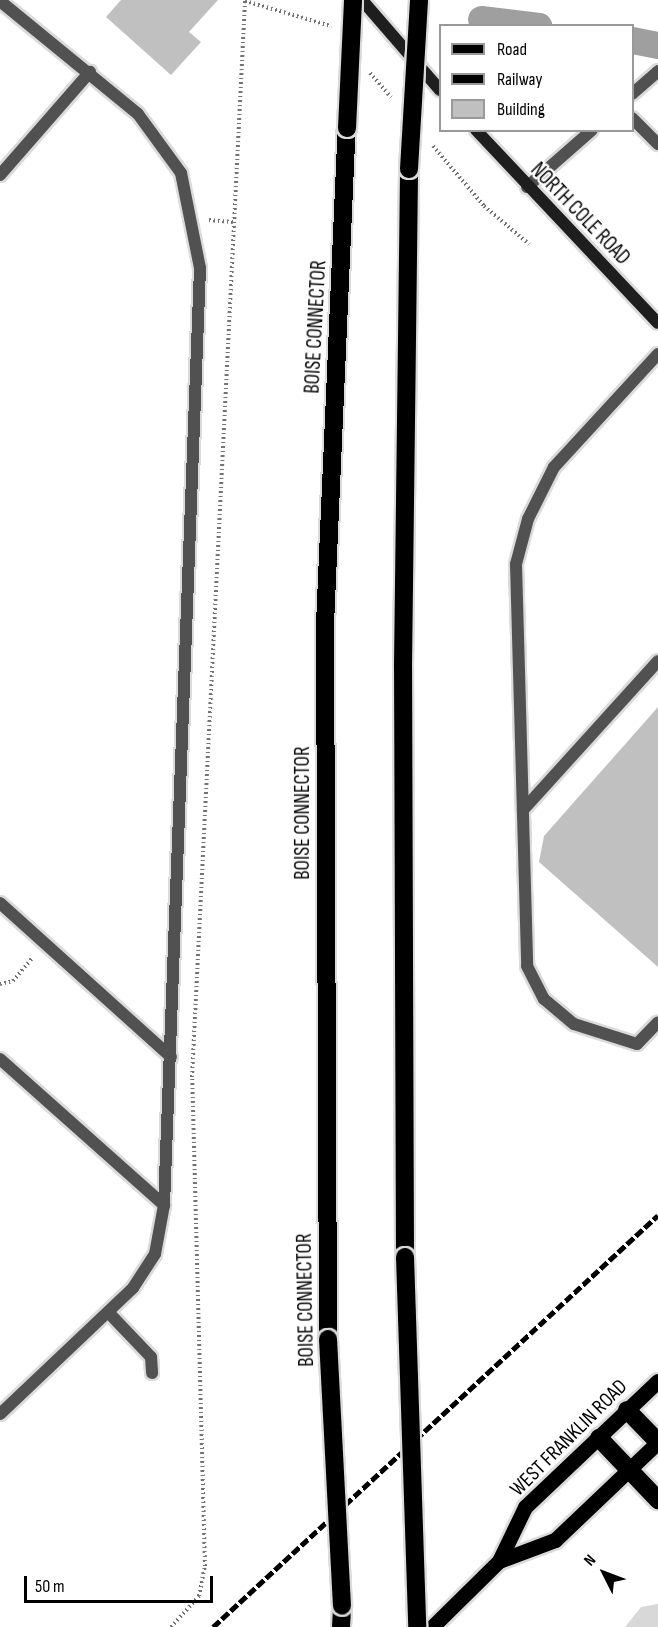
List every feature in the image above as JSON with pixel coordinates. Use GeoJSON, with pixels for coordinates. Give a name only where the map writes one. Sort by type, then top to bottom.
{"type":"FeatureCollection","features":[{"type":"Feature","properties":{"kind":"highway","name":"BOISE CONNECTOR"},"geometry":{"type":"LineString","coordinates":[[342,1627],[328,1339],[325,624],[353,0]]}},
{"type":"Feature","properties":{"kind":"highway"},"geometry":{"type":"LineString","coordinates":[[417,1627],[405,1257],[403,666],[409,169],[419,0]]}},
{"type":"Feature","properties":{"kind":"highway"},"geometry":{"type":"LineString","coordinates":[[627,1410],[658,1442]]}},
{"type":"Feature","properties":{"kind":"highway"},"geometry":{"type":"LineString","coordinates":[[598,1438],[658,1500]]}},
{"type":"Feature","properties":{"kind":"main road"},"geometry":{"type":"LineString","coordinates":[[362,0],[439,88]]}},
{"type":"Feature","properties":{"kind":"main road","name":"NORTH COLE ROAD"},"geometry":{"type":"LineString","coordinates":[[478,132],[527,188],[658,323]]}},
{"type":"Feature","properties":{"kind":"main road","name":"WEST FRANKLIN ROAD"},"geometry":{"type":"LineString","coordinates":[[432,1627],[499,1561],[525,1507],[658,1381]]}},
{"type":"Feature","properties":{"kind":"main road","name":"WEST FRANKLIN ROAD"},"geometry":{"type":"LineString","coordinates":[[499,1561],[555,1540],[658,1442]]}},
{"type":"Feature","properties":{"kind":"street"},"geometry":{"type":"LineString","coordinates":[[0,1],[90,72],[138,114],[181,173],[194,218],[200,268],[164,1205],[155,1254],[134,1288],[0,1414]]}},
{"type":"Feature","properties":{"kind":"street"},"geometry":{"type":"LineString","coordinates":[[634,93],[658,71]]}},
{"type":"Feature","properties":{"kind":"street"},"geometry":{"type":"LineString","coordinates":[[0,175],[90,72]]}},
{"type":"Feature","properties":{"kind":"street"},"geometry":{"type":"LineString","coordinates":[[634,119],[658,144]]}},
{"type":"Feature","properties":{"kind":"street"},"geometry":{"type":"LineString","coordinates":[[527,188],[590,132]]}},
{"type":"Feature","properties":{"kind":"street"},"geometry":{"type":"LineString","coordinates":[[658,354],[554,467],[528,519],[516,564],[527,966],[544,999],[574,1024],[637,1044],[658,1022]]}},
{"type":"Feature","properties":{"kind":"street"},"geometry":{"type":"LineString","coordinates":[[523,810],[658,661]]}},
{"type":"Feature","properties":{"kind":"street"},"geometry":{"type":"LineString","coordinates":[[0,903],[6,915],[171,1057]]}},
{"type":"Feature","properties":{"kind":"street"},"geometry":{"type":"LineString","coordinates":[[0,1059],[164,1205]]}},
{"type":"Feature","properties":{"kind":"street"},"geometry":{"type":"LineString","coordinates":[[108,1312],[151,1358],[152,1373]]}},
{"type":"Feature","properties":{"kind":"path"},"geometry":{"type":"LineString","coordinates":[[171,1627],[199,1596],[205,1566],[192,1077],[232,222],[245,0]]}},
{"type":"Feature","properties":{"kind":"path"},"geometry":{"type":"LineString","coordinates":[[194,218],[232,222]]}},
{"type":"Feature","properties":{"kind":"path"},"geometry":{"type":"LineString","coordinates":[[0,984],[13,981],[35,954]]}},
{"type":"Feature","properties":{"kind":"shaded area"},"geometry":{"type":"Polygon","coordinates":[[[658,1604],[658,1627],[625,1627],[641,1607],[658,1604]]]}},
{"type":"Feature","properties":{"kind":"building"},"geometry":{"type":"Polygon","coordinates":[[[121,0],[218,0],[189,32],[201,42],[171,75],[106,17],[121,0]]]}},
{"type":"Feature","properties":{"kind":"building"},"geometry":{"type":"Polygon","coordinates":[[[658,707],[658,967],[539,862],[544,836],[658,707]]]}},
{"type":"Feature","properties":{"kind":"waterway"},"geometry":{"type":"LineString","coordinates":[[481,19],[522,24]]}},
{"type":"Feature","properties":{"kind":"waterway"},"geometry":{"type":"LineString","coordinates":[[634,40],[658,45]]}},
{"type":"Feature","properties":{"kind":"railway"},"geometry":{"type":"LineString","coordinates":[[213,1627],[658,1215]]}}]}
